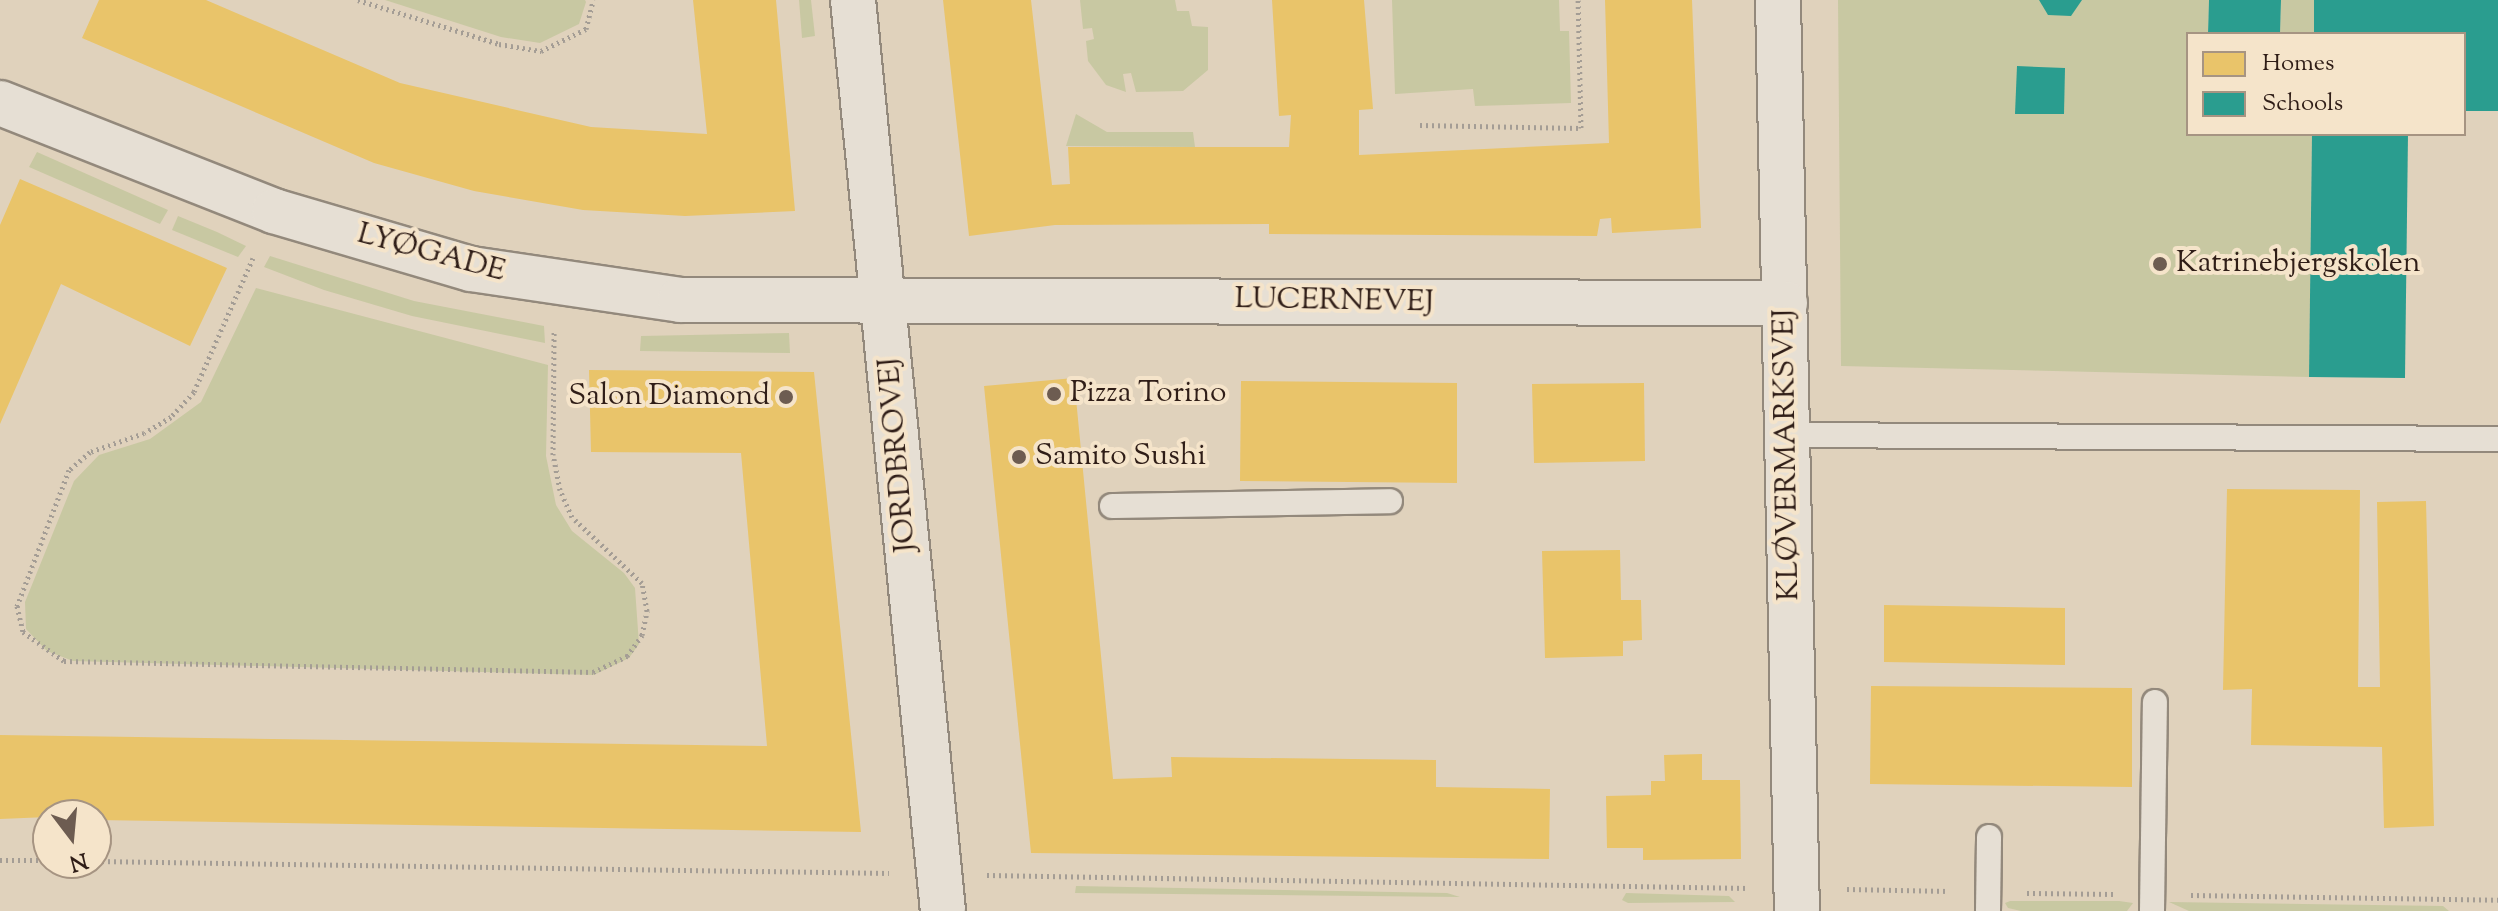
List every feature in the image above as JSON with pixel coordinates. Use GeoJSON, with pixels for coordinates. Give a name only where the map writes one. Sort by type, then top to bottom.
{"type":"FeatureCollection","features":[{"type":"Feature","properties":{"kind":"street","name":"JORDBROVEJ"},"geometry":{"type":"LineString","coordinates":[[853,0],[941,893]]}},
{"type":"Feature","properties":{"kind":"street","name":"KLØVERMARKSVEJ"},"geometry":{"type":"LineString","coordinates":[[1778,0],[1797,900]]}},
{"type":"Feature","properties":{"kind":"street","name":"LYØGADE"},"geometry":{"type":"LineString","coordinates":[[0,103],[274,211],[471,269],[680,300],[884,299]]}},
{"type":"Feature","properties":{"kind":"street","name":"LUCERNEVEJ"},"geometry":{"type":"LineString","coordinates":[[884,299],[1785,303]]}},
{"type":"Feature","properties":{"kind":"lane"},"geometry":{"type":"LineString","coordinates":[[1787,435],[2498,439]]}},
{"type":"Feature","properties":{"kind":"lane"},"geometry":{"type":"LineString","coordinates":[[1112,506],[1390,501]]}},
{"type":"Feature","properties":{"kind":"lane"},"geometry":{"type":"LineString","coordinates":[[2152,903],[2155,702]]}},
{"type":"Feature","properties":{"kind":"lane"},"geometry":{"type":"LineString","coordinates":[[1988,902],[1989,837]]}},
{"type":"Feature","properties":{"kind":"path"},"geometry":{"type":"LineString","coordinates":[[358,0],[499,44],[541,51],[586,29],[593,0]]}},
{"type":"Feature","properties":{"kind":"path"},"geometry":{"type":"LineString","coordinates":[[1420,125],[1581,128],[1578,0]]}},
{"type":"Feature","properties":{"kind":"path"},"geometry":{"type":"LineString","coordinates":[[274,211],[194,392],[171,417],[144,433],[90,452],[69,470],[17,606],[23,632],[64,661],[593,672],[627,656],[642,635],[647,611],[642,583],[572,517],[553,455],[554,283]]}},
{"type":"Feature","properties":{"kind":"path"},"geometry":{"type":"LineString","coordinates":[[0,860],[32,860]]}},
{"type":"Feature","properties":{"kind":"path"},"geometry":{"type":"LineString","coordinates":[[112,862],[941,893],[2152,903],[2498,900]]}},
{"type":"Feature","properties":{"kind":"green space"},"geometry":{"type":"Polygon","coordinates":[[[385,0],[586,2],[579,24],[540,43],[501,37],[385,0]]]}},
{"type":"Feature","properties":{"kind":"green space"},"geometry":{"type":"Polygon","coordinates":[[[799,0],[811,0],[815,36],[802,38],[799,0]]]}},
{"type":"Feature","properties":{"kind":"green space"},"geometry":{"type":"Polygon","coordinates":[[[1080,0],[1175,0],[1177,11],[1189,11],[1192,26],[1208,27],[1208,70],[1183,91],[1136,92],[1131,73],[1123,74],[1126,92],[1106,85],[1088,61],[1086,41],[1094,39],[1092,28],[1083,29],[1080,0]]]}},
{"type":"Feature","properties":{"kind":"green space"},"geometry":{"type":"Polygon","coordinates":[[[1392,0],[1559,0],[1560,31],[1569,31],[1571,103],[1475,106],[1473,89],[1395,94],[1392,0]]]}},
{"type":"Feature","properties":{"kind":"green space","name":"Katrinebjergskolen"},"geometry":{"type":"Polygon","coordinates":[[[1838,0],[2209,0],[2208,32],[2186,32],[2186,136],[2312,136],[2309,377],[1841,366],[1838,0]]]}},
{"type":"Feature","properties":{"kind":"green space"},"geometry":{"type":"Polygon","coordinates":[[[2281,0],[2314,0],[2314,32],[2280,32],[2281,0]]]}},
{"type":"Feature","properties":{"kind":"green space"},"geometry":{"type":"Polygon","coordinates":[[[1076,114],[1107,132],[1193,132],[1195,147],[1066,146],[1076,114]]]}},
{"type":"Feature","properties":{"kind":"green space"},"geometry":{"type":"Polygon","coordinates":[[[37,152],[168,210],[160,224],[29,167],[37,152]]]}},
{"type":"Feature","properties":{"kind":"green space"},"geometry":{"type":"Polygon","coordinates":[[[178,216],[246,246],[238,257],[172,230],[178,216]]]}},
{"type":"Feature","properties":{"kind":"green space"},"geometry":{"type":"Polygon","coordinates":[[[270,256],[414,301],[544,326],[545,343],[412,316],[324,290],[264,267],[270,256]]]}},
{"type":"Feature","properties":{"kind":"green space"},"geometry":{"type":"Polygon","coordinates":[[[256,288],[548,365],[546,456],[556,505],[572,531],[624,573],[635,588],[639,644],[629,658],[594,675],[73,661],[47,651],[26,629],[25,602],[74,481],[99,455],[150,439],[201,402],[256,288]]]}},
{"type":"Feature","properties":{"kind":"green space"},"geometry":{"type":"Polygon","coordinates":[[[789,333],[790,353],[640,351],[641,336],[789,333]]]}},
{"type":"Feature","properties":{"kind":"green space"},"geometry":{"type":"Polygon","coordinates":[[[1076,886],[1447,893],[1460,897],[1075,893],[1076,886]]]}},
{"type":"Feature","properties":{"kind":"green space"},"geometry":{"type":"Polygon","coordinates":[[[1626,893],[1729,896],[1735,902],[1628,903],[1622,900],[1626,893]]]}},
{"type":"Feature","properties":{"kind":"green space"},"geometry":{"type":"Polygon","coordinates":[[[2169,902],[2443,906],[2449,911],[2189,911],[2169,902]]]}},
{"type":"Feature","properties":{"kind":"green space"},"geometry":{"type":"Polygon","coordinates":[[[2005,903],[2133,903],[2127,911],[2021,911],[2008,908],[2005,903]]]}},
{"type":"Feature","properties":{"kind":"building: Homes"},"geometry":{"type":"Polygon","coordinates":[[[99,0],[206,0],[400,83],[591,127],[707,134],[693,0],[776,0],[795,211],[685,216],[583,210],[474,191],[374,163],[82,38],[99,0]]]}},
{"type":"Feature","properties":{"kind":"building: Homes"},"geometry":{"type":"Polygon","coordinates":[[[943,0],[1031,0],[1052,185],[1070,184],[1068,147],[1289,147],[1291,115],[1279,116],[1272,0],[1364,0],[1373,109],[1359,110],[1359,155],[1609,143],[1605,0],[1692,0],[1701,228],[1612,233],[1611,218],[1600,219],[1597,236],[1269,234],[1269,224],[1055,225],[969,236],[943,0]]]}},
{"type":"Feature","properties":{"kind":"building: Homes"},"geometry":{"type":"Polygon","coordinates":[[[20,179],[227,268],[190,346],[61,284],[0,424],[0,225],[20,179]]]}},
{"type":"Feature","properties":{"kind":"building: Homes"},"geometry":{"type":"Polygon","coordinates":[[[589,370],[814,372],[861,832],[112,820],[112,799],[32,799],[32,818],[0,819],[0,735],[767,746],[741,453],[591,452],[589,370]]]}},
{"type":"Feature","properties":{"kind":"building: Homes"},"geometry":{"type":"Polygon","coordinates":[[[1074,378],[1113,779],[1172,777],[1171,757],[1436,760],[1436,787],[1550,789],[1549,859],[1031,853],[984,386],[1074,378]]]}},
{"type":"Feature","properties":{"kind":"building: Homes"},"geometry":{"type":"Polygon","coordinates":[[[1241,381],[1457,383],[1457,483],[1240,481],[1241,381]]]}},
{"type":"Feature","properties":{"kind":"building: Homes"},"geometry":{"type":"Polygon","coordinates":[[[1644,383],[1645,461],[1534,463],[1532,384],[1644,383]]]}},
{"type":"Feature","properties":{"kind":"building: Homes"},"geometry":{"type":"Polygon","coordinates":[[[2227,489],[2360,490],[2358,687],[2380,687],[2377,502],[2426,501],[2434,826],[2384,828],[2382,747],[2251,745],[2252,689],[2223,690],[2227,489]]]}},
{"type":"Feature","properties":{"kind":"building: Homes"},"geometry":{"type":"Polygon","coordinates":[[[1620,550],[1621,600],[1641,600],[1642,640],[1623,641],[1623,656],[1545,658],[1542,551],[1620,550]]]}},
{"type":"Feature","properties":{"kind":"building: Homes"},"geometry":{"type":"Polygon","coordinates":[[[1884,605],[2065,608],[2065,665],[1884,662],[1884,605]]]}},
{"type":"Feature","properties":{"kind":"building: Homes"},"geometry":{"type":"Polygon","coordinates":[[[1871,686],[2132,688],[2132,787],[1870,784],[1871,686]]]}},
{"type":"Feature","properties":{"kind":"building: Homes"},"geometry":{"type":"Polygon","coordinates":[[[1702,754],[1702,780],[1740,780],[1741,859],[1643,860],[1643,848],[1607,848],[1606,796],[1651,795],[1651,781],[1665,781],[1664,755],[1702,754]]]}},
{"type":"Feature","properties":{"kind":"building: Schools"},"geometry":{"type":"Polygon","coordinates":[[[2039,0],[2082,0],[2071,16],[2048,15],[2039,0]]]}},
{"type":"Feature","properties":{"kind":"building: Schools"},"geometry":{"type":"Polygon","coordinates":[[[2209,0],[2281,0],[2280,32],[2208,32],[2209,0]]]}},
{"type":"Feature","properties":{"kind":"building: Schools"},"geometry":{"type":"Polygon","coordinates":[[[2314,0],[2498,0],[2498,111],[2466,111],[2466,32],[2314,32],[2314,0]]]}},
{"type":"Feature","properties":{"kind":"building: Schools"},"geometry":{"type":"Polygon","coordinates":[[[2017,66],[2065,68],[2064,114],[2015,114],[2017,66]]]}},
{"type":"Feature","properties":{"kind":"building: Schools"},"geometry":{"type":"Polygon","coordinates":[[[2312,136],[2408,136],[2405,378],[2309,377],[2312,136]]]}},
{"type":"Feature","properties":{"kind":"place","name":"Katrinebjergskolen"},"geometry":{"type":"Point","coordinates":[2160,264]}},
{"type":"Feature","properties":{"kind":"place","name":"Pizza Torino"},"geometry":{"type":"Point","coordinates":[1054,394]}},
{"type":"Feature","properties":{"kind":"place","name":"Salon Diamond"},"geometry":{"type":"Point","coordinates":[786,397]}},
{"type":"Feature","properties":{"kind":"place","name":"Samito Sushi"},"geometry":{"type":"Point","coordinates":[1019,457]}}]}
